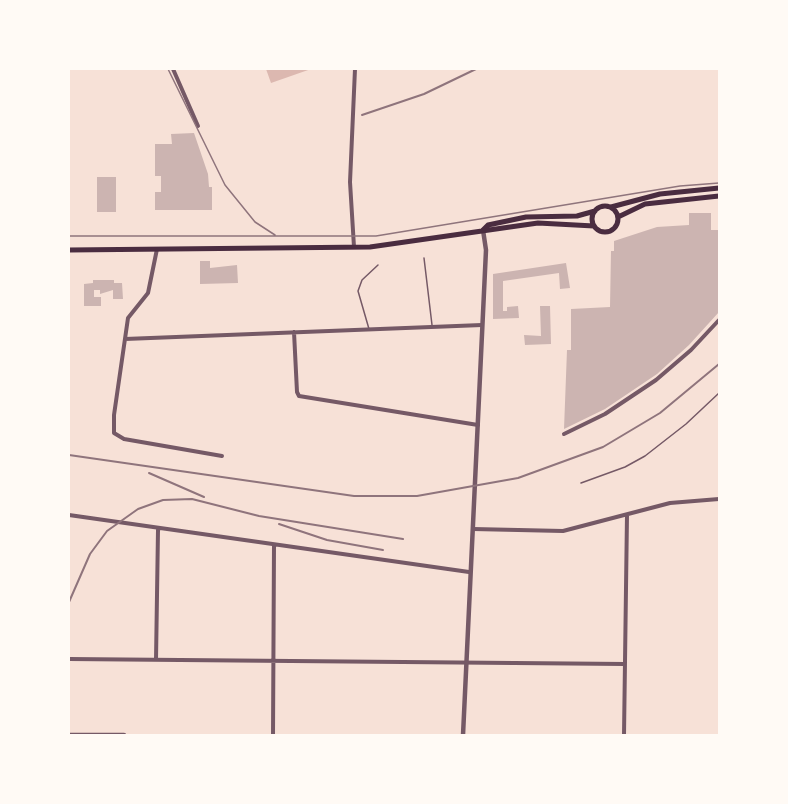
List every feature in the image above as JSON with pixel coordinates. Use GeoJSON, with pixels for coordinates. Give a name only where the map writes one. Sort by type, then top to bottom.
{"type":"FeatureCollection","features":[{"type":"Feature","properties":{"kind":"main road"},"geometry":{"type":"LineString","coordinates":[[483,230],[488,225],[526,217],[577,216],[604,206],[611,207],[660,194],[719,188]]}},
{"type":"Feature","properties":{"kind":"main road"},"geometry":{"type":"LineString","coordinates":[[618,218],[645,204],[719,196]]}},
{"type":"Feature","properties":{"kind":"main road"},"geometry":{"type":"LineString","coordinates":[[595,211],[592,218],[594,226],[598,231],[609,232],[616,226],[618,218],[611,207]]}},
{"type":"Feature","properties":{"kind":"main road"},"geometry":{"type":"LineString","coordinates":[[69,250],[379,247],[483,230],[546,223],[594,226]]}},
{"type":"Feature","properties":{"kind":"street"},"geometry":{"type":"LineString","coordinates":[[173,69],[198,126]]}},
{"type":"Feature","properties":{"kind":"street"},"geometry":{"type":"LineString","coordinates":[[354,248],[350,182],[355,69]]}},
{"type":"Feature","properties":{"kind":"street"},"geometry":{"type":"LineString","coordinates":[[463,735],[464,662],[486,250],[483,230]]}},
{"type":"Feature","properties":{"kind":"street"},"geometry":{"type":"LineString","coordinates":[[157,249],[148,292],[130,315],[124,339],[114,415],[114,433],[117,437],[222,456]]}},
{"type":"Feature","properties":{"kind":"street"},"geometry":{"type":"LineString","coordinates":[[564,434],[605,414],[656,380],[691,350],[719,320]]}},
{"type":"Feature","properties":{"kind":"street"},"geometry":{"type":"LineString","coordinates":[[124,339],[483,325]]}},
{"type":"Feature","properties":{"kind":"street"},"geometry":{"type":"LineString","coordinates":[[294,332],[299,396],[478,425]]}},
{"type":"Feature","properties":{"kind":"street"},"geometry":{"type":"LineString","coordinates":[[472,529],[563,531],[670,502],[719,500]]}},
{"type":"Feature","properties":{"kind":"street"},"geometry":{"type":"LineString","coordinates":[[69,515],[158,530],[469,572]]}},
{"type":"Feature","properties":{"kind":"street"},"geometry":{"type":"LineString","coordinates":[[624,735],[627,515]]}},
{"type":"Feature","properties":{"kind":"street"},"geometry":{"type":"LineString","coordinates":[[156,660],[158,530]]}},
{"type":"Feature","properties":{"kind":"street"},"geometry":{"type":"LineString","coordinates":[[273,735],[274,545]]}},
{"type":"Feature","properties":{"kind":"street"},"geometry":{"type":"LineString","coordinates":[[69,659],[625,664]]}},
{"type":"Feature","properties":{"kind":"street"},"geometry":{"type":"LineString","coordinates":[[69,735],[124,735]]}},
{"type":"Feature","properties":{"kind":"lane"},"geometry":{"type":"LineString","coordinates":[[424,258],[432,326]]}},
{"type":"Feature","properties":{"kind":"lane"},"geometry":{"type":"LineString","coordinates":[[369,329],[358,291],[362,279],[378,265]]}},
{"type":"Feature","properties":{"kind":"lane"},"geometry":{"type":"LineString","coordinates":[[581,483],[645,456],[686,424],[719,393]]}},
{"type":"Feature","properties":{"kind":"shaded area"},"geometry":{"type":"Polygon","coordinates":[[[266,69],[311,69],[271,83],[266,69]]]}},
{"type":"Feature","properties":{"kind":"building"},"geometry":{"type":"Polygon","coordinates":[[[194,133],[208,174],[209,187],[212,187],[212,210],[155,210],[155,192],[161,192],[161,176],[155,176],[155,144],[172,144],[171,134],[194,133]]]}},
{"type":"Feature","properties":{"kind":"building"},"geometry":{"type":"Polygon","coordinates":[[[97,177],[116,177],[116,212],[97,212],[97,177]]]}},
{"type":"Feature","properties":{"kind":"building"},"geometry":{"type":"Polygon","coordinates":[[[689,213],[711,213],[711,230],[719,230],[719,312],[689,345],[657,374],[605,409],[564,429],[567,350],[571,350],[571,309],[610,307],[611,251],[614,251],[614,241],[657,227],[689,225],[689,213]]]}},
{"type":"Feature","properties":{"kind":"building"},"geometry":{"type":"Polygon","coordinates":[[[200,261],[210,261],[210,268],[237,265],[238,283],[200,284],[200,261]]]}},
{"type":"Feature","properties":{"kind":"building"},"geometry":{"type":"Polygon","coordinates":[[[566,263],[570,288],[560,289],[559,273],[503,281],[503,311],[507,311],[507,307],[518,306],[519,318],[493,319],[493,274],[566,263]]]}},
{"type":"Feature","properties":{"kind":"building"},"geometry":{"type":"Polygon","coordinates":[[[93,280],[114,280],[114,283],[122,283],[123,299],[113,299],[113,290],[100,294],[100,290],[94,290],[94,297],[101,297],[101,306],[84,306],[84,284],[93,283],[93,280]]]}},
{"type":"Feature","properties":{"kind":"building"},"geometry":{"type":"Polygon","coordinates":[[[540,306],[550,306],[551,344],[525,345],[524,335],[541,336],[540,306]]]}},
{"type":"Feature","properties":{"kind":"tram line"},"geometry":{"type":"LineString","coordinates":[[168,69],[225,185],[255,222],[275,235]]}},
{"type":"Feature","properties":{"kind":"tram line"},"geometry":{"type":"LineString","coordinates":[[69,236],[376,236],[680,186],[719,183]]}},
{"type":"Feature","properties":{"kind":"railway"},"geometry":{"type":"LineString","coordinates":[[362,115],[424,94],[476,69]]}},
{"type":"Feature","properties":{"kind":"railway"},"geometry":{"type":"LineString","coordinates":[[69,455],[354,496],[417,496],[518,478],[603,447],[660,413],[719,364]]}},
{"type":"Feature","properties":{"kind":"railway"},"geometry":{"type":"LineString","coordinates":[[149,473],[204,497]]}},
{"type":"Feature","properties":{"kind":"railway"},"geometry":{"type":"LineString","coordinates":[[69,602],[90,554],[107,531],[138,509],[163,500],[192,499],[259,516],[403,539]]}},
{"type":"Feature","properties":{"kind":"railway"},"geometry":{"type":"LineString","coordinates":[[279,524],[327,540],[383,550]]}}]}
